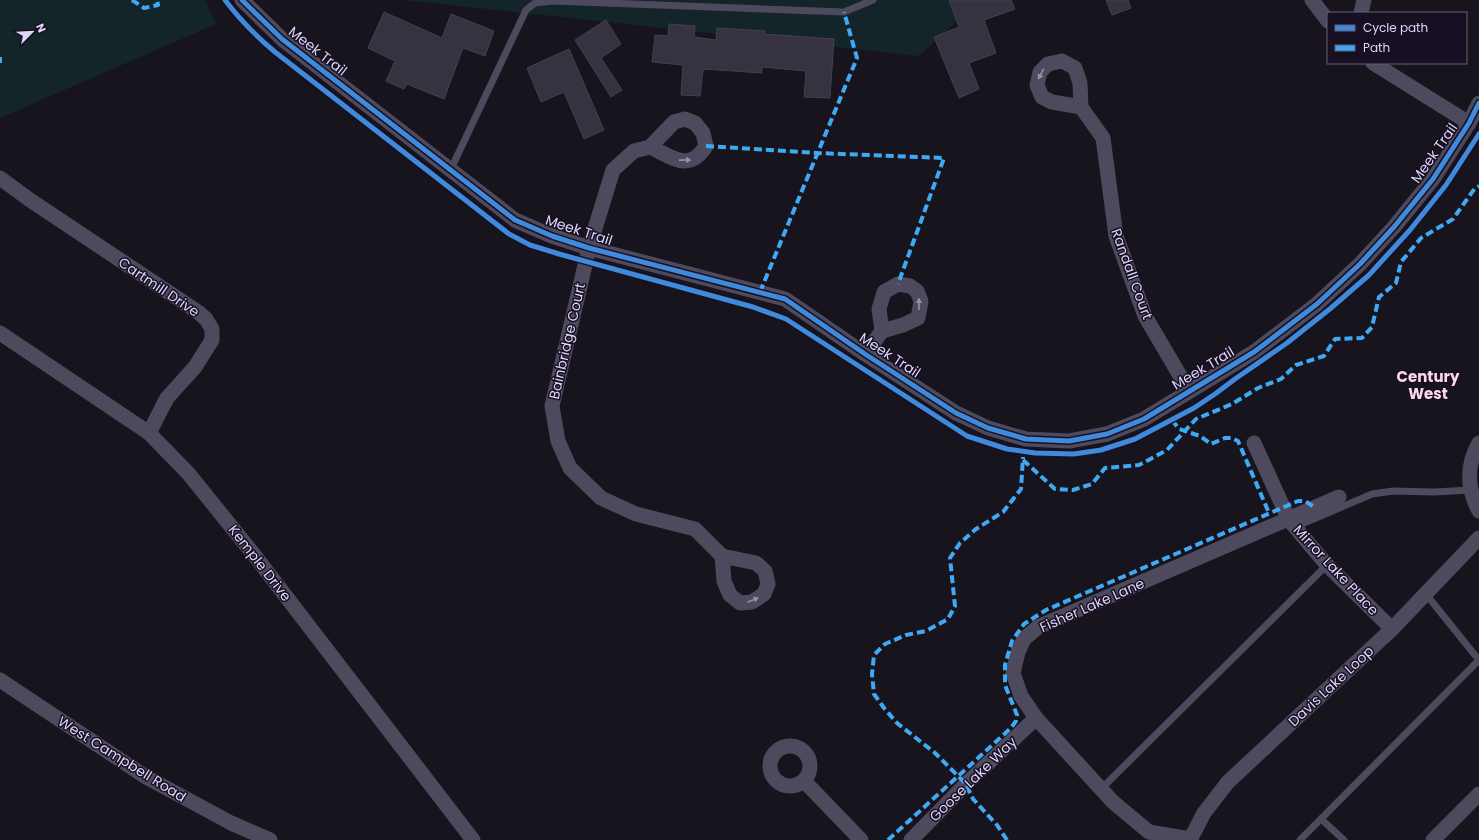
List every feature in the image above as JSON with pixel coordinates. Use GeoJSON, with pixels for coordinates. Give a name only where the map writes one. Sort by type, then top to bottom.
{"type":"FeatureCollection","features":[{"type":"Feature","properties":{"kind":"street","name":"Meek Trail"},"geometry":{"type":"LineString","coordinates":[[242,0],[282,39],[515,220],[552,236],[589,248],[785,299],[865,354],[956,413],[988,428],[1026,438],[1068,441],[1107,434],[1144,419],[1189,390],[1254,352],[1317,304],[1360,264],[1394,227],[1433,179],[1470,123],[1479,103]]}},
{"type":"Feature","properties":{"kind":"street"},"geometry":{"type":"LineString","coordinates":[[1312,0],[1327,20]]}},
{"type":"Feature","properties":{"kind":"street"},"geometry":{"type":"LineString","coordinates":[[1361,12],[1364,0]]}},
{"type":"Feature","properties":{"kind":"street"},"geometry":{"type":"LineString","coordinates":[[1374,64],[1470,123]]}},
{"type":"Feature","properties":{"kind":"street","name":"Randall Court"},"geometry":{"type":"LineString","coordinates":[[1082,107],[1103,138],[1116,236],[1146,316],[1189,390]]}},
{"type":"Feature","properties":{"kind":"street","name":"Bainbridge Court"},"geometry":{"type":"LineString","coordinates":[[650,147],[634,151],[613,170],[589,248],[552,406],[558,441],[570,468],[601,498],[636,514],[695,529],[722,556]]}},
{"type":"Feature","properties":{"kind":"street","name":"Cartmill Drive"},"geometry":{"type":"LineString","coordinates":[[0,178],[30,200],[198,312],[206,319],[212,329],[212,340],[196,367],[167,398],[149,433]]}},
{"type":"Feature","properties":{"kind":"street"},"geometry":{"type":"LineString","coordinates":[[865,354],[882,331]]}},
{"type":"Feature","properties":{"kind":"street","name":"Kemple Drive"},"geometry":{"type":"LineString","coordinates":[[0,333],[149,433],[188,473],[255,556],[473,840]]}},
{"type":"Feature","properties":{"kind":"street","name":"Mirror Lake Place"},"geometry":{"type":"LineString","coordinates":[[1254,443],[1292,524],[1327,565],[1392,629]]}},
{"type":"Feature","properties":{"kind":"street"},"geometry":{"type":"LineString","coordinates":[[1479,444],[1469,470],[1471,490],[1479,511]]}},
{"type":"Feature","properties":{"kind":"street","name":"Fisher Lake Lane"},"geometry":{"type":"LineString","coordinates":[[1190,840],[1149,832],[1114,802],[1036,718],[1021,696],[1013,674],[1018,652],[1024,639],[1038,627],[1292,524],[1339,497]]}},
{"type":"Feature","properties":{"kind":"street","name":"Davis Lake Loop"},"geometry":{"type":"LineString","coordinates":[[1190,840],[1204,813],[1228,782],[1392,629],[1479,538]]}},
{"type":"Feature","properties":{"kind":"street","name":"West Campbell Road"},"geometry":{"type":"LineString","coordinates":[[0,680],[146,777],[231,823],[270,840]]}},
{"type":"Feature","properties":{"kind":"street","name":"Goose Lake Way"},"geometry":{"type":"LineString","coordinates":[[911,840],[966,784],[1036,718]]}},
{"type":"Feature","properties":{"kind":"street"},"geometry":{"type":"LineString","coordinates":[[804,782],[861,840]]}},
{"type":"Feature","properties":{"kind":"street"},"geometry":{"type":"LineString","coordinates":[[1433,840],[1479,794]]}},
{"type":"Feature","properties":{"kind":"lane"},"geometry":{"type":"LineString","coordinates":[[451,169],[526,10],[535,3],[553,1],[844,12],[873,0]]}},
{"type":"Feature","properties":{"kind":"lane","name":"Fisher Lake Lane"},"geometry":{"type":"LineString","coordinates":[[1292,524],[1372,494],[1393,491],[1434,492],[1471,490]]}},
{"type":"Feature","properties":{"kind":"lane"},"geometry":{"type":"LineString","coordinates":[[1102,788],[1327,565]]}},
{"type":"Feature","properties":{"kind":"lane"},"geometry":{"type":"LineString","coordinates":[[1300,840],[1479,660],[1425,593]]}},
{"type":"Feature","properties":{"kind":"lane"},"geometry":{"type":"LineString","coordinates":[[1322,818],[1344,840]]}},
{"type":"Feature","properties":{"kind":"shaded area"},"geometry":{"type":"Polygon","coordinates":[[[0,0],[205,0],[216,24],[0,118],[0,0]]]}},
{"type":"Feature","properties":{"kind":"shaded area"},"geometry":{"type":"Polygon","coordinates":[[[405,0],[980,0],[919,56],[405,0]]]}},
{"type":"Feature","properties":{"kind":"building"},"geometry":{"type":"Polygon","coordinates":[[[949,0],[1011,0],[1015,9],[984,20],[996,53],[969,63],[979,89],[959,98],[934,37],[959,27],[949,0]]]}},
{"type":"Feature","properties":{"kind":"building"},"geometry":{"type":"Polygon","coordinates":[[[1106,0],[1128,0],[1131,8],[1112,15],[1106,0]]]}},
{"type":"Feature","properties":{"kind":"building"},"geometry":{"type":"Polygon","coordinates":[[[384,12],[442,38],[451,14],[494,31],[485,56],[463,48],[444,99],[407,84],[404,89],[386,81],[395,61],[368,48],[384,12]]]}},
{"type":"Feature","properties":{"kind":"building"},"geometry":{"type":"Polygon","coordinates":[[[606,20],[621,44],[601,58],[622,90],[611,97],[575,40],[606,20]]]}},
{"type":"Feature","properties":{"kind":"building"},"geometry":{"type":"Polygon","coordinates":[[[669,24],[695,26],[694,37],[716,40],[717,28],[765,31],[764,34],[834,39],[830,98],[804,97],[806,71],[762,67],[762,73],[703,69],[700,96],[681,95],[683,65],[652,62],[655,35],[668,36],[669,24]]]}},
{"type":"Feature","properties":{"kind":"building"},"geometry":{"type":"Polygon","coordinates":[[[569,49],[604,130],[584,139],[564,92],[541,102],[527,68],[569,49]]]}},
{"type":"Feature","properties":{"kind":"marked path"},"geometry":{"type":"LineString","coordinates":[[132,0],[144,8],[158,5],[157,0]]}},
{"type":"Feature","properties":{"kind":"marked path"},"geometry":{"type":"LineString","coordinates":[[760,292],[857,58],[844,12]]}},
{"type":"Feature","properties":{"kind":"marked path"},"geometry":{"type":"LineString","coordinates":[[0,57],[0,63]]}},
{"type":"Feature","properties":{"kind":"marked path"},"geometry":{"type":"LineString","coordinates":[[706,146],[817,153],[944,158],[898,284]]}},
{"type":"Feature","properties":{"kind":"marked path"},"geometry":{"type":"LineString","coordinates":[[1023,460],[1055,489],[1073,490],[1092,484],[1105,468],[1139,465],[1167,450],[1196,419],[1232,404],[1258,388],[1281,379],[1296,365],[1324,356],[1335,339],[1362,338],[1372,327],[1379,297],[1396,283],[1401,262],[1421,238],[1453,219],[1475,188],[1479,186]]}},
{"type":"Feature","properties":{"kind":"marked path"},"geometry":{"type":"LineString","coordinates":[[1172,420],[1179,429],[1200,436],[1211,444],[1225,438],[1232,438],[1238,441],[1269,513]]}},
{"type":"Feature","properties":{"kind":"marked path"},"geometry":{"type":"LineString","coordinates":[[1007,840],[997,825],[973,799],[966,784],[935,753],[897,723],[884,708],[874,694],[872,674],[874,655],[885,644],[906,635],[926,631],[948,619],[955,606],[950,558],[960,543],[976,529],[1003,512],[1021,489],[1023,457]]}},
{"type":"Feature","properties":{"kind":"marked path"},"geometry":{"type":"LineString","coordinates":[[888,840],[1011,728],[1016,721],[1017,715],[1005,685],[1005,665],[1012,641],[1024,624],[1046,610],[1298,501],[1305,501],[1316,508]]}},
{"type":"Feature","properties":{"kind":"cycle path"},"geometry":{"type":"LineString","coordinates":[[225,0],[248,28],[275,52],[509,234],[530,245],[559,254],[753,307],[786,319],[967,436],[1007,449],[1035,453],[1074,454],[1101,450],[1135,439],[1194,408],[1287,343],[1369,275],[1410,230],[1446,185],[1479,134]]}},
{"type":"Feature","properties":{"kind":"cycle path"},"geometry":{"type":"LineString","coordinates":[[242,0],[282,39],[515,220],[552,236],[589,248],[785,299],[865,354],[956,413],[988,428],[1026,439],[1069,441],[1107,434],[1144,419],[1254,352],[1317,304],[1360,264],[1394,227],[1433,179],[1469,123],[1479,103]]}},
{"type":"Feature","properties":{"kind":"district","name":"Century West"},"geometry":{"type":"Point","coordinates":[1428,386]}}]}
